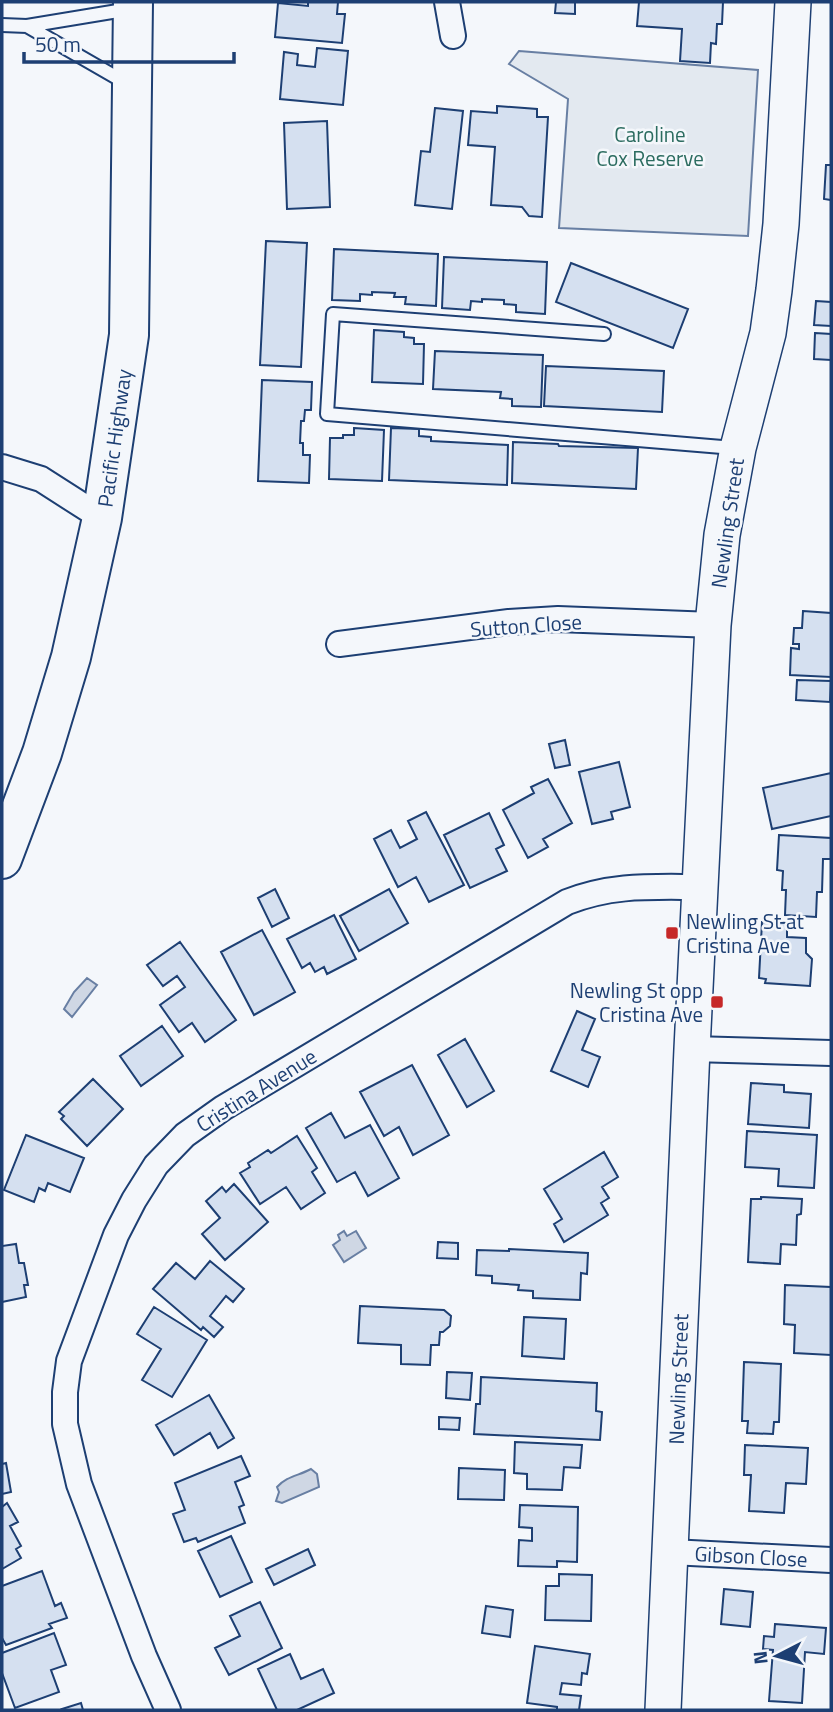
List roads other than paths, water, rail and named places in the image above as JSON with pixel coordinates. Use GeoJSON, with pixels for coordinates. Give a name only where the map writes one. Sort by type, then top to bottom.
{"type":"FeatureCollection","features":[{"type":"Feature","properties":{"kind":"main road","name":"Pacific Highway"},"geometry":{"type":"LineString","coordinates":[[2,859],[42,753],[71,657],[102,518],[129,335],[133,5]]}},
{"type":"Feature","properties":{"kind":"street"},"geometry":{"type":"LineString","coordinates":[[447,2],[453,36]]}},
{"type":"Feature","properties":{"kind":"street","name":"Newling Street"},"geometry":{"type":"LineString","coordinates":[[663,1710],[713,625],[722,535],[738,448],[768,333],[774,290],[781,224],[793,2]]}},
{"type":"Feature","properties":{"kind":"street"},"geometry":{"type":"LineString","coordinates":[[2,467],[41,479],[102,518]]}},
{"type":"Feature","properties":{"kind":"street","name":"Sutton Close"},"geometry":{"type":"LineString","coordinates":[[339,644],[509,622],[558,619],[713,625]]}},
{"type":"Feature","properties":{"kind":"street","name":"Cristina Avenue"},"geometry":{"type":"LineString","coordinates":[[168,1710],[144,1656],[79,1484],[65,1424],[69,1361],[116,1235],[134,1200],[156,1166],[186,1135],[223,1108],[567,902],[609,889],[700,887]]}},
{"type":"Feature","properties":{"kind":"street"},"geometry":{"type":"LineString","coordinates":[[692,1049],[831,1053]]}},
{"type":"Feature","properties":{"kind":"street","name":"Gibson Close"},"geometry":{"type":"LineString","coordinates":[[671,1552],[831,1560]]}},
{"type":"Feature","properties":{"kind":"lane"},"geometry":{"type":"LineString","coordinates":[[2,24],[27,26],[133,5]]}},
{"type":"Feature","properties":{"kind":"lane"},"geometry":{"type":"LineString","coordinates":[[27,26],[132,86]]}},
{"type":"Feature","properties":{"kind":"lane"},"geometry":{"type":"LineString","coordinates":[[604,334],[332,314],[327,414],[738,448]]}},
{"type":"Feature","properties":{"kind":"place","name":"Newling St at Cristina Ave"},"geometry":{"type":"Point","coordinates":[672,933]}},
{"type":"Feature","properties":{"kind":"place","name":"Newling St opp Cristina Ave"},"geometry":{"type":"Point","coordinates":[717,1002]}},
{"type":"Feature","properties":{"kind":"park label","name":"Caroline Cox Reserve"},"geometry":{"type":"Point","coordinates":[650,146]}}]}
